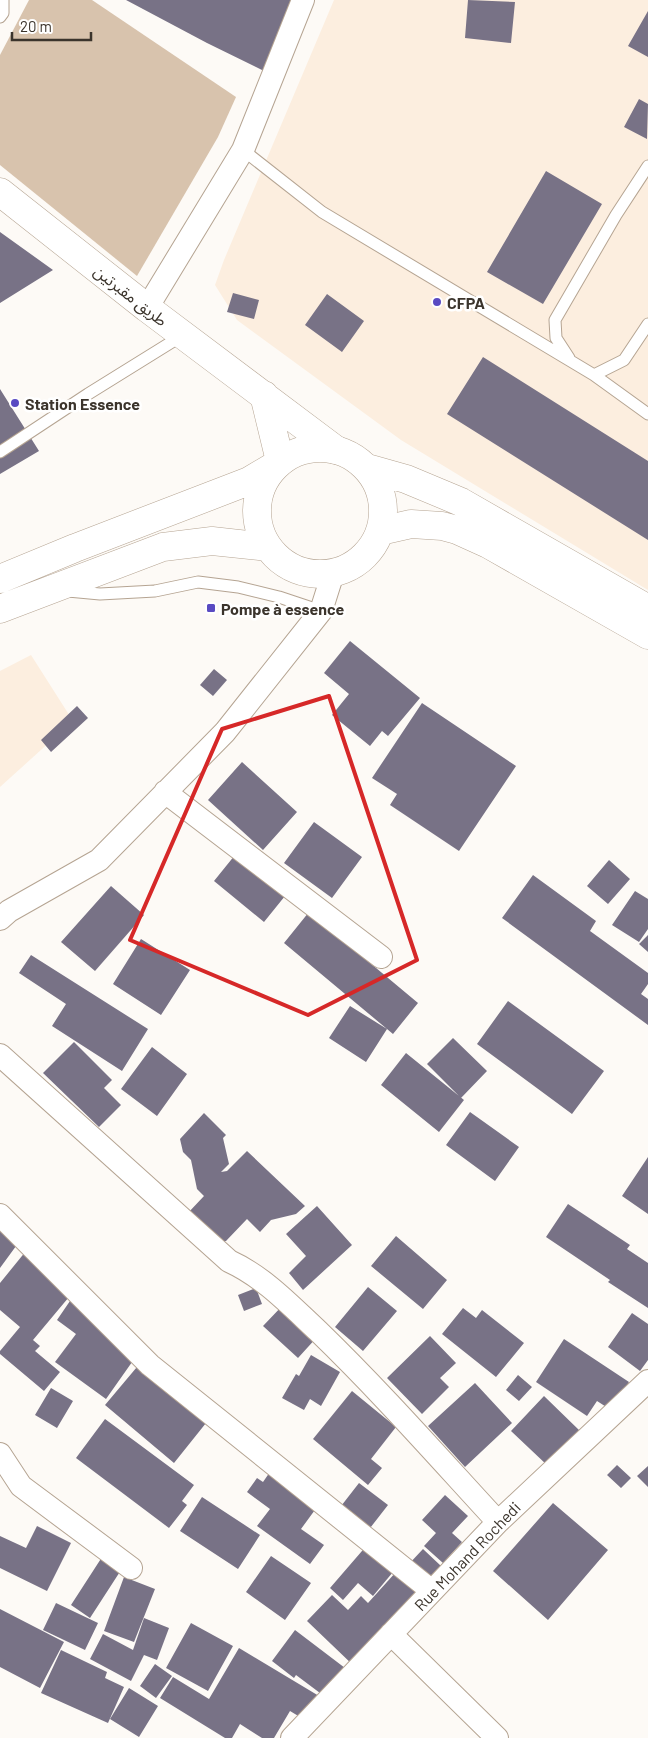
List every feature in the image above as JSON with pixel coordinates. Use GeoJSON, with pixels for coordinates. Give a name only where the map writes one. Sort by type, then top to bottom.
{"type":"FeatureCollection","features":[{"type":"Feature","properties":{"kind":"main road","name":"طريق مقبرتين"},"geometry":{"type":"LineString","coordinates":[[0,192],[147,308],[336,450]]}},
{"type":"Feature","properties":{"kind":"main road"},"geometry":{"type":"LineString","coordinates":[[0,579],[249,481],[278,463],[298,452],[317,448],[336,450],[353,457],[367,468],[378,487],[383,509],[380,531],[372,546],[362,558],[348,568],[333,573],[314,574],[296,570],[280,561],[268,547],[258,527],[257,505],[263,483],[278,463],[264,395]]}},
{"type":"Feature","properties":{"kind":"main road"},"geometry":{"type":"LineString","coordinates":[[367,468],[406,479],[461,502],[648,609]]}},
{"type":"Feature","properties":{"kind":"main road"},"geometry":{"type":"LineString","coordinates":[[380,531],[411,524],[442,526],[457,530],[488,544],[648,635]]}},
{"type":"Feature","properties":{"kind":"main road"},"geometry":{"type":"LineString","coordinates":[[0,609],[48,589],[164,547],[212,541],[268,547]]}},
{"type":"Feature","properties":{"kind":"street"},"geometry":{"type":"LineString","coordinates":[[147,308],[243,150],[303,0]]}},
{"type":"Feature","properties":{"kind":"street"},"geometry":{"type":"LineString","coordinates":[[0,919],[9,911],[99,860],[225,732],[321,610],[333,573]]}},
{"type":"Feature","properties":{"kind":"street"},"geometry":{"type":"LineString","coordinates":[[165,792],[381,957]]}},
{"type":"Feature","properties":{"kind":"street"},"geometry":{"type":"LineString","coordinates":[[0,1055],[229,1261],[247,1269],[283,1298],[357,1368],[498,1522]]}},
{"type":"Feature","properties":{"kind":"street"},"geometry":{"type":"LineString","coordinates":[[0,1215],[150,1365],[432,1591]]}},
{"type":"Feature","properties":{"kind":"street","name":"Rue Mohand Rochedi"},"geometry":{"type":"LineString","coordinates":[[292,1738],[498,1522],[648,1381]]}},
{"type":"Feature","properties":{"kind":"street"},"geometry":{"type":"LineString","coordinates":[[0,1454],[21,1486],[131,1568]]}},
{"type":"Feature","properties":{"kind":"street"},"geometry":{"type":"LineString","coordinates":[[391,1634],[497,1738]]}},
{"type":"Feature","properties":{"kind":"lane"},"geometry":{"type":"LineString","coordinates":[[0,17],[3,0]]}},
{"type":"Feature","properties":{"kind":"lane"},"geometry":{"type":"LineString","coordinates":[[243,150],[322,212],[594,375],[648,414]]}},
{"type":"Feature","properties":{"kind":"lane"},"geometry":{"type":"LineString","coordinates":[[571,362],[556,338],[556,320],[616,215],[648,166]]}},
{"type":"Feature","properties":{"kind":"lane"},"geometry":{"type":"LineString","coordinates":[[594,375],[624,360],[648,324]]}},
{"type":"Feature","properties":{"kind":"lane"},"geometry":{"type":"LineString","coordinates":[[0,452],[88,394],[184,335]]}},
{"type":"Feature","properties":{"kind":"lane"},"geometry":{"type":"LineString","coordinates":[[48,589],[100,594],[155,591],[198,582],[238,587],[321,610]]}},
{"type":"Feature","properties":{"kind":"highlighted area"},"geometry":{"type":"Polygon","coordinates":[[[329,696],[417,960],[308,1015],[130,940],[222,729],[329,696]]]}},
{"type":"Feature","properties":{"kind":"shaded area"},"geometry":{"type":"Polygon","coordinates":[[[29,0],[92,0],[236,97],[218,137],[137,276],[0,165],[0,55],[29,0]]]}},
{"type":"Feature","properties":{"kind":"shaded area","name":"CFPA"},"geometry":{"type":"Polygon","coordinates":[[[334,0],[648,0],[648,590],[401,440],[237,320],[215,285],[334,0]]]}},
{"type":"Feature","properties":{"kind":"shaded area"},"geometry":{"type":"Polygon","coordinates":[[[31,655],[73,721],[0,787],[0,671],[31,655]]]}},
{"type":"Feature","properties":{"kind":"building"},"geometry":{"type":"Polygon","coordinates":[[[126,0],[292,0],[264,71],[126,0]]]}},
{"type":"Feature","properties":{"kind":"building"},"geometry":{"type":"Polygon","coordinates":[[[468,0],[515,2],[511,43],[465,38],[468,0]]]}},
{"type":"Feature","properties":{"kind":"building"},"geometry":{"type":"Polygon","coordinates":[[[648,11],[648,57],[628,46],[648,11]]]}},
{"type":"Feature","properties":{"kind":"building"},"geometry":{"type":"Polygon","coordinates":[[[639,99],[648,104],[647,139],[624,127],[639,99]]]}},
{"type":"Feature","properties":{"kind":"building"},"geometry":{"type":"Polygon","coordinates":[[[546,171],[602,204],[543,304],[487,272],[546,171]]]}},
{"type":"Feature","properties":{"kind":"building"},"geometry":{"type":"Polygon","coordinates":[[[0,232],[53,270],[0,303],[0,232]]]}},
{"type":"Feature","properties":{"kind":"building"},"geometry":{"type":"Polygon","coordinates":[[[233,293],[259,300],[254,319],[227,312],[233,293]]]}},
{"type":"Feature","properties":{"kind":"building"},"geometry":{"type":"Polygon","coordinates":[[[327,294],[364,321],[342,352],[305,325],[327,294]]]}},
{"type":"Feature","properties":{"kind":"building"},"geometry":{"type":"Polygon","coordinates":[[[483,357],[648,461],[648,540],[447,414],[483,357]]]}},
{"type":"Feature","properties":{"kind":"building"},"geometry":{"type":"Polygon","coordinates":[[[0,389],[39,451],[0,474],[0,389]]]}},
{"type":"Feature","properties":{"kind":"building"},"geometry":{"type":"Polygon","coordinates":[[[350,641],[420,698],[388,736],[382,731],[370,746],[332,715],[349,694],[324,673],[350,641]]]}},
{"type":"Feature","properties":{"kind":"building"},"geometry":{"type":"Polygon","coordinates":[[[214,669],[227,680],[213,696],[200,685],[214,669]]]}},
{"type":"Feature","properties":{"kind":"building"},"geometry":{"type":"Polygon","coordinates":[[[422,703],[516,766],[459,851],[390,805],[397,794],[372,778],[422,703]]]}},
{"type":"Feature","properties":{"kind":"building"},"geometry":{"type":"Polygon","coordinates":[[[77,706],[88,718],[51,752],[41,740],[77,706]]]}},
{"type":"Feature","properties":{"kind":"building"},"geometry":{"type":"Polygon","coordinates":[[[242,762],[297,812],[263,850],[208,800],[242,762]]]}},
{"type":"Feature","properties":{"kind":"building"},"geometry":{"type":"Polygon","coordinates":[[[314,822],[362,857],[332,898],[284,863],[314,822]]]}},
{"type":"Feature","properties":{"kind":"building"},"geometry":{"type":"Polygon","coordinates":[[[235,855],[285,896],[264,922],[214,881],[235,855]]]}},
{"type":"Feature","properties":{"kind":"building"},"geometry":{"type":"Polygon","coordinates":[[[609,860],[630,879],[608,904],[587,886],[609,860]]]}},
{"type":"Feature","properties":{"kind":"building"},"geometry":{"type":"Polygon","coordinates":[[[533,875],[596,921],[590,931],[648,973],[648,984],[641,994],[648,999],[648,1025],[502,918],[533,875]]]}},
{"type":"Feature","properties":{"kind":"building"},"geometry":{"type":"Polygon","coordinates":[[[111,886],[144,915],[95,971],[61,942],[111,886]]]}},
{"type":"Feature","properties":{"kind":"building"},"geometry":{"type":"Polygon","coordinates":[[[635,891],[648,899],[648,929],[639,942],[612,925],[635,891]]]}},
{"type":"Feature","properties":{"kind":"building"},"geometry":{"type":"Polygon","coordinates":[[[309,912],[418,1003],[393,1034],[284,943],[309,912]]]}},
{"type":"Feature","properties":{"kind":"building"},"geometry":{"type":"Polygon","coordinates":[[[648,935],[648,952],[639,944],[648,935]]]}},
{"type":"Feature","properties":{"kind":"building"},"geometry":{"type":"Polygon","coordinates":[[[141,939],[190,970],[161,1015],[113,984],[141,939]]]}},
{"type":"Feature","properties":{"kind":"building"},"geometry":{"type":"Polygon","coordinates":[[[31,955],[148,1029],[122,1071],[52,1026],[66,1004],[19,973],[31,955]]]}},
{"type":"Feature","properties":{"kind":"building"},"geometry":{"type":"Polygon","coordinates":[[[508,1001],[604,1071],[572,1114],[477,1044],[508,1001]]]}},
{"type":"Feature","properties":{"kind":"building"},"geometry":{"type":"Polygon","coordinates":[[[350,1006],[387,1029],[366,1062],[329,1038],[350,1006]]]}},
{"type":"Feature","properties":{"kind":"building"},"geometry":{"type":"Polygon","coordinates":[[[453,1038],[487,1071],[461,1098],[427,1064],[453,1038]]]}},
{"type":"Feature","properties":{"kind":"building"},"geometry":{"type":"Polygon","coordinates":[[[74,1042],[112,1080],[104,1088],[121,1105],[99,1127],[43,1073],[74,1042]]]}},
{"type":"Feature","properties":{"kind":"building"},"geometry":{"type":"Polygon","coordinates":[[[152,1047],[187,1074],[157,1116],[121,1089],[152,1047]]]}},
{"type":"Feature","properties":{"kind":"building"},"geometry":{"type":"Polygon","coordinates":[[[406,1053],[464,1100],[439,1132],[381,1085],[406,1053]]]}},
{"type":"Feature","properties":{"kind":"building"},"geometry":{"type":"Polygon","coordinates":[[[470,1112],[519,1147],[495,1181],[446,1145],[470,1112]]]}},
{"type":"Feature","properties":{"kind":"building"},"geometry":{"type":"Polygon","coordinates":[[[204,1113],[226,1135],[223,1138],[229,1164],[221,1172],[227,1171],[247,1151],[305,1206],[296,1214],[271,1220],[260,1232],[247,1219],[226,1241],[217,1243],[187,1214],[204,1196],[197,1189],[191,1160],[183,1152],[180,1139],[204,1113]]]}},
{"type":"Feature","properties":{"kind":"building"},"geometry":{"type":"Polygon","coordinates":[[[648,1157],[648,1214],[622,1196],[648,1157]]]}},
{"type":"Feature","properties":{"kind":"building"},"geometry":{"type":"Polygon","coordinates":[[[568,1204],[630,1245],[627,1249],[648,1263],[648,1308],[608,1282],[610,1280],[546,1237],[568,1204]]]}},
{"type":"Feature","properties":{"kind":"building"},"geometry":{"type":"Polygon","coordinates":[[[317,1206],[352,1245],[303,1290],[289,1273],[306,1256],[286,1234],[317,1206]]]}},
{"type":"Feature","properties":{"kind":"building"},"geometry":{"type":"Polygon","coordinates":[[[0,1229],[19,1242],[0,1268],[0,1229]]]}},
{"type":"Feature","properties":{"kind":"building"},"geometry":{"type":"Polygon","coordinates":[[[396,1236],[447,1280],[423,1309],[371,1266],[396,1236]]]}},
{"type":"Feature","properties":{"kind":"building"},"geometry":{"type":"Polygon","coordinates":[[[26,1251],[74,1291],[33,1340],[40,1346],[35,1351],[60,1372],[44,1391],[0,1354],[0,1351],[20,1327],[0,1310],[0,1283],[26,1251]]]}},
{"type":"Feature","properties":{"kind":"building"},"geometry":{"type":"Polygon","coordinates":[[[368,1287],[397,1311],[363,1351],[335,1327],[368,1287]]]}},
{"type":"Feature","properties":{"kind":"building"},"geometry":{"type":"Polygon","coordinates":[[[256,1288],[262,1304],[244,1311],[238,1295],[256,1288]]]}},
{"type":"Feature","properties":{"kind":"building"},"geometry":{"type":"Polygon","coordinates":[[[70,1301],[137,1355],[106,1399],[55,1362],[76,1334],[57,1320],[70,1301]]]}},
{"type":"Feature","properties":{"kind":"building"},"geometry":{"type":"Polygon","coordinates":[[[284,1304],[318,1336],[298,1358],[263,1326],[284,1304]]]}},
{"type":"Feature","properties":{"kind":"building"},"geometry":{"type":"Polygon","coordinates":[[[463,1308],[476,1318],[482,1310],[524,1343],[496,1377],[442,1334],[463,1308]]]}},
{"type":"Feature","properties":{"kind":"building"},"geometry":{"type":"Polygon","coordinates":[[[632,1313],[648,1324],[648,1360],[640,1371],[608,1347],[632,1313]]]}},
{"type":"Feature","properties":{"kind":"building"},"geometry":{"type":"Polygon","coordinates":[[[430,1336],[456,1363],[440,1378],[449,1387],[422,1414],[387,1378],[430,1336]]]}},
{"type":"Feature","properties":{"kind":"building"},"geometry":{"type":"Polygon","coordinates":[[[564,1339],[629,1382],[611,1410],[597,1401],[587,1416],[536,1382],[564,1339]]]}},
{"type":"Feature","properties":{"kind":"building"},"geometry":{"type":"Polygon","coordinates":[[[311,1355],[340,1372],[321,1406],[310,1399],[304,1410],[282,1398],[296,1374],[299,1376],[311,1355]]]}},
{"type":"Feature","properties":{"kind":"building"},"geometry":{"type":"Polygon","coordinates":[[[142,1361],[210,1418],[174,1463],[105,1405],[142,1361]]]}},
{"type":"Feature","properties":{"kind":"building"},"geometry":{"type":"Polygon","coordinates":[[[518,1375],[532,1387],[519,1401],[506,1390],[518,1375]]]}},
{"type":"Feature","properties":{"kind":"building"},"geometry":{"type":"Polygon","coordinates":[[[475,1383],[512,1423],[465,1467],[428,1426],[475,1383]]]}},
{"type":"Feature","properties":{"kind":"building"},"geometry":{"type":"Polygon","coordinates":[[[51,1388],[73,1401],[57,1428],[35,1415],[51,1388]]]}},
{"type":"Feature","properties":{"kind":"building"},"geometry":{"type":"Polygon","coordinates":[[[352,1391],[396,1427],[371,1459],[382,1468],[368,1485],[313,1439],[352,1391]]]}},
{"type":"Feature","properties":{"kind":"building"},"geometry":{"type":"Polygon","coordinates":[[[544,1396],[580,1431],[548,1466],[511,1431],[544,1396]]]}},
{"type":"Feature","properties":{"kind":"building"},"geometry":{"type":"Polygon","coordinates":[[[105,1419],[194,1485],[182,1501],[187,1505],[169,1528],[76,1458],[105,1419]]]}},
{"type":"Feature","properties":{"kind":"building"},"geometry":{"type":"Polygon","coordinates":[[[617,1465],[631,1478],[621,1488],[607,1475],[617,1465]]]}},
{"type":"Feature","properties":{"kind":"building"},"geometry":{"type":"Polygon","coordinates":[[[648,1466],[648,1487],[637,1476],[648,1466]]]}},
{"type":"Feature","properties":{"kind":"building"},"geometry":{"type":"Polygon","coordinates":[[[272,1469],[320,1503],[301,1529],[324,1545],[310,1564],[257,1526],[270,1509],[247,1492],[257,1478],[263,1482],[272,1469]]]}},
{"type":"Feature","properties":{"kind":"building"},"geometry":{"type":"Polygon","coordinates":[[[359,1483],[388,1505],[367,1532],[338,1510],[359,1483]]]}},
{"type":"Feature","properties":{"kind":"building"},"geometry":{"type":"Polygon","coordinates":[[[445,1495],[468,1516],[452,1533],[462,1542],[443,1563],[424,1546],[436,1533],[422,1520],[445,1495]]]}},
{"type":"Feature","properties":{"kind":"building"},"geometry":{"type":"Polygon","coordinates":[[[202,1497],[260,1535],[238,1569],[180,1531],[202,1497]]]}},
{"type":"Feature","properties":{"kind":"building"},"geometry":{"type":"Polygon","coordinates":[[[553,1503],[608,1550],[548,1620],[493,1571],[553,1503]]]}},
{"type":"Feature","properties":{"kind":"building"},"geometry":{"type":"Polygon","coordinates":[[[37,1526],[71,1543],[47,1591],[0,1568],[0,1536],[26,1548],[37,1526]]]}},
{"type":"Feature","properties":{"kind":"building"},"geometry":{"type":"Polygon","coordinates":[[[368,1544],[393,1572],[373,1596],[358,1583],[343,1600],[330,1588],[368,1544]]]}},
{"type":"Feature","properties":{"kind":"building"},"geometry":{"type":"Polygon","coordinates":[[[423,1549],[441,1566],[427,1582],[408,1565],[423,1549]]]}},
{"type":"Feature","properties":{"kind":"building"},"geometry":{"type":"Polygon","coordinates":[[[104,1554],[123,1567],[90,1618],[71,1605],[104,1554]]]}},
{"type":"Feature","properties":{"kind":"building"},"geometry":{"type":"Polygon","coordinates":[[[271,1556],[311,1583],[285,1620],[246,1592],[271,1556]]]}},
{"type":"Feature","properties":{"kind":"building"},"geometry":{"type":"Polygon","coordinates":[[[396,1572],[421,1596],[355,1667],[307,1621],[332,1595],[348,1610],[361,1596],[368,1603],[396,1572]]]}},
{"type":"Feature","properties":{"kind":"building"},"geometry":{"type":"Polygon","coordinates":[[[124,1577],[155,1589],[134,1642],[104,1631],[124,1577]]]}},
{"type":"Feature","properties":{"kind":"building"},"geometry":{"type":"Polygon","coordinates":[[[56,1603],[98,1623],[85,1650],[43,1630],[56,1603]]]}},
{"type":"Feature","properties":{"kind":"building"},"geometry":{"type":"Polygon","coordinates":[[[0,1609],[64,1642],[40,1688],[0,1667],[0,1609]]]}},
{"type":"Feature","properties":{"kind":"building"},"geometry":{"type":"Polygon","coordinates":[[[144,1618],[169,1628],[157,1660],[144,1655],[131,1681],[90,1659],[103,1634],[133,1650],[144,1618]]]}},
{"type":"Feature","properties":{"kind":"building"},"geometry":{"type":"Polygon","coordinates":[[[191,1623],[233,1646],[208,1691],[166,1668],[191,1623]]]}},
{"type":"Feature","properties":{"kind":"building"},"geometry":{"type":"Polygon","coordinates":[[[295,1630],[345,1668],[324,1696],[296,1675],[294,1678],[272,1661],[295,1630]]]}},
{"type":"Feature","properties":{"kind":"building"},"geometry":{"type":"Polygon","coordinates":[[[239,1648],[319,1696],[305,1720],[290,1711],[274,1738],[262,1738],[240,1724],[232,1738],[225,1738],[160,1698],[173,1677],[209,1699],[239,1648]]]}},
{"type":"Feature","properties":{"kind":"building"},"geometry":{"type":"Polygon","coordinates":[[[61,1650],[107,1672],[105,1678],[124,1687],[108,1723],[41,1693],[61,1650]]]}},
{"type":"Feature","properties":{"kind":"building"},"geometry":{"type":"Polygon","coordinates":[[[155,1664],[172,1676],[156,1698],[140,1686],[155,1664]]]}},
{"type":"Feature","properties":{"kind":"building"},"geometry":{"type":"Polygon","coordinates":[[[129,1688],[158,1706],[139,1737],[110,1719],[129,1688]]]}},
{"type":"Feature","properties":{"kind":"place","name":"CFPA"},"geometry":{"type":"Point","coordinates":[437,302]}},
{"type":"Feature","properties":{"kind":"place","name":"Station Essence"},"geometry":{"type":"Point","coordinates":[15,403]}},
{"type":"Feature","properties":{"kind":"place","name":"Pompe à essence"},"geometry":{"type":"Point","coordinates":[211,608]}}]}
